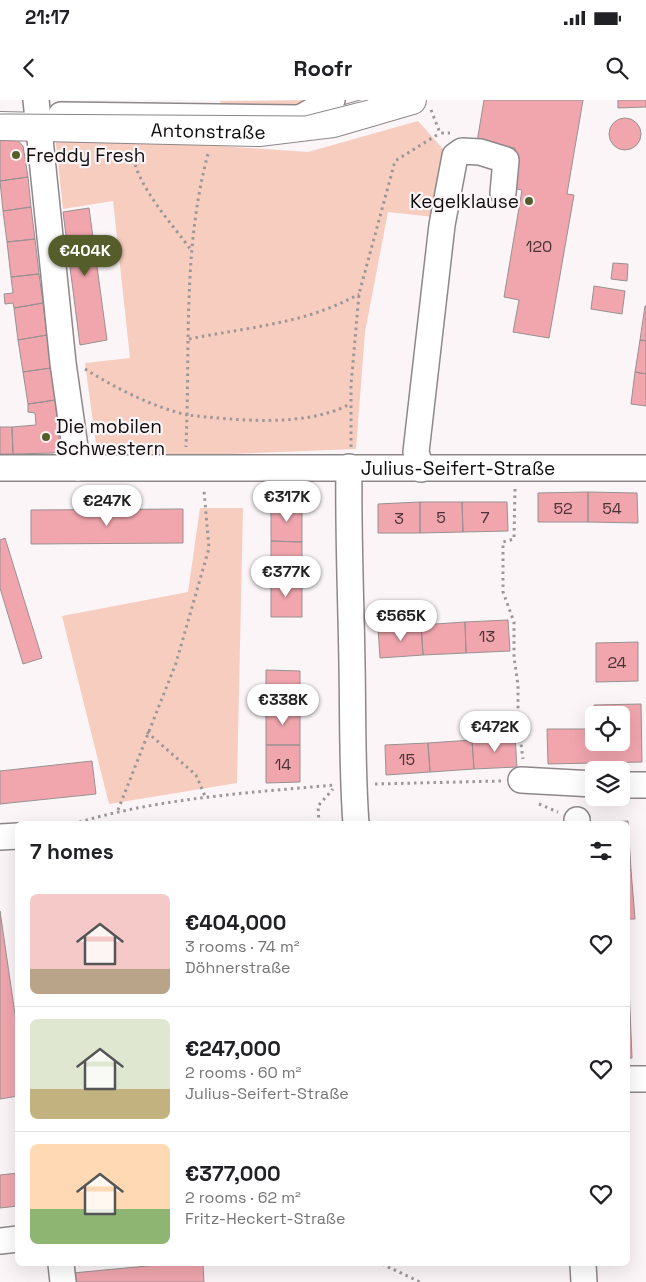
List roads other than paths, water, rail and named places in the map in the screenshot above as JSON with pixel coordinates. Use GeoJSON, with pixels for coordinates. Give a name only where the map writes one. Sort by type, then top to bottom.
{"type":"FeatureCollection","features":[{"type":"Feature","properties":{"kind":"main road","name":"Antonstraße"},"geometry":{"type":"LineString","coordinates":[[0,126],[38,114],[259,132],[333,111],[412,100]]}},
{"type":"Feature","properties":{"kind":"street","name":"Antonstraße"},"geometry":{"type":"LineString","coordinates":[[0,115],[97,114],[300,118],[333,111]]}},
{"type":"Feature","properties":{"kind":"street"},"geometry":{"type":"LineString","coordinates":[[38,114],[63,363],[78,468]]}},
{"type":"Feature","properties":{"kind":"street"},"geometry":{"type":"LineString","coordinates":[[421,469],[416,452],[442,224],[455,156],[462,151],[480,152],[506,160],[503,193]]}},
{"type":"Feature","properties":{"kind":"street"},"geometry":{"type":"LineString","coordinates":[[349,467],[348,542],[353,783],[356,821]]}},
{"type":"Feature","properties":{"kind":"street","name":"Julius-Seifert-Straße"},"geometry":{"type":"LineString","coordinates":[[0,468],[646,468]]}},
{"type":"Feature","properties":{"kind":"street"},"geometry":{"type":"LineString","coordinates":[[521,780],[585,784]]}},
{"type":"Feature","properties":{"kind":"street"},"geometry":{"type":"LineString","coordinates":[[630,785],[646,785]]}},
{"type":"Feature","properties":{"kind":"street"},"geometry":{"type":"LineString","coordinates":[[0,838],[15,836]]}},
{"type":"Feature","properties":{"kind":"street"},"geometry":{"type":"LineString","coordinates":[[630,1079],[646,1078]]}},
{"type":"Feature","properties":{"kind":"street"},"geometry":{"type":"LineString","coordinates":[[0,1241],[15,1239]]}},
{"type":"Feature","properties":{"kind":"street"},"geometry":{"type":"LineString","coordinates":[[61,1266],[63,1282]]}},
{"type":"Feature","properties":{"kind":"street"},"geometry":{"type":"LineString","coordinates":[[583,1266],[584,1282]]}},
{"type":"Feature","properties":{"kind":"tram line"},"geometry":{"type":"LineString","coordinates":[[0,114],[305,116],[368,100]]}},
{"type":"Feature","properties":{"kind":"place","name":"Freddy Fresh"},"geometry":{"type":"Point","coordinates":[16,155]}},
{"type":"Feature","properties":{"kind":"place","name":"Kegelklause"},"geometry":{"type":"Point","coordinates":[529,201]}},
{"type":"Feature","properties":{"kind":"place","name":"Die mobilen Schwestern"},"geometry":{"type":"Point","coordinates":[46,437]}}]}
